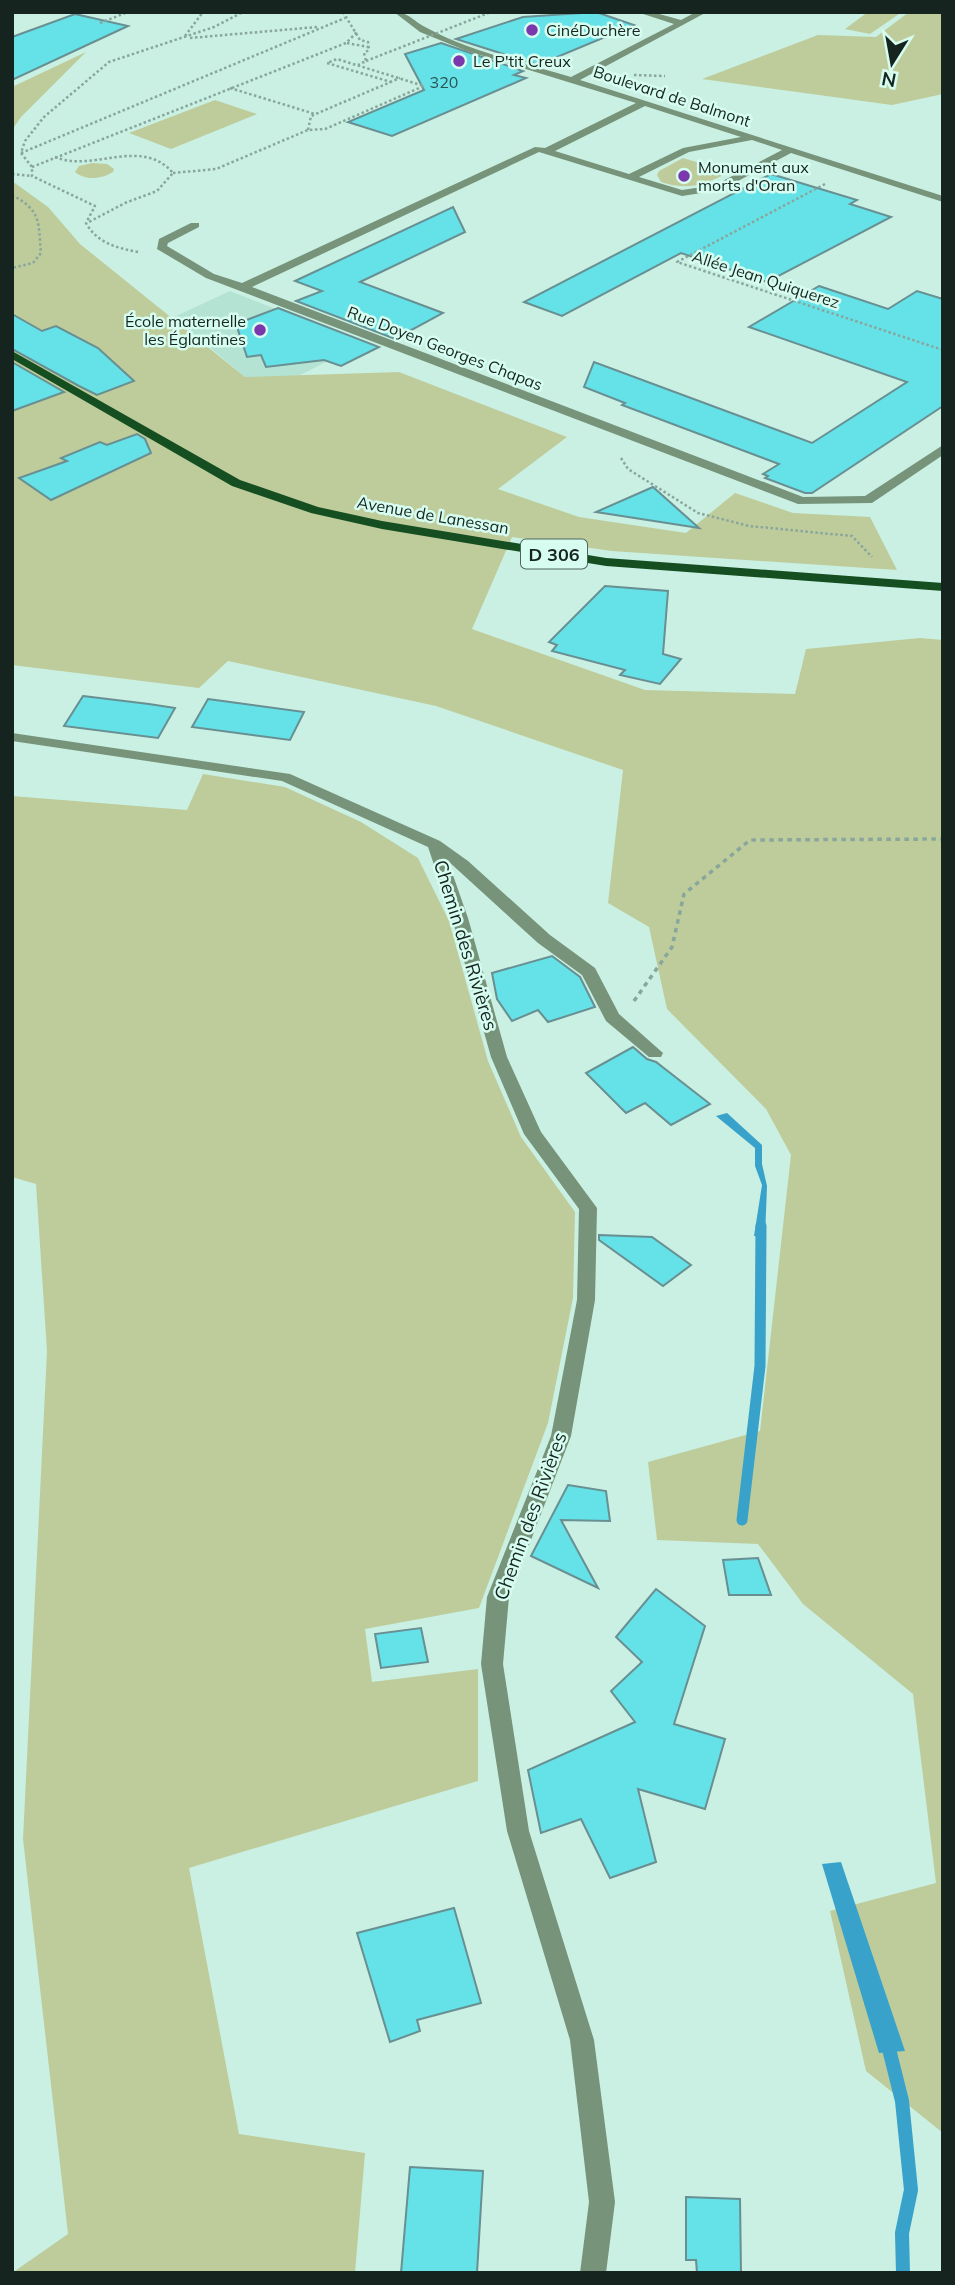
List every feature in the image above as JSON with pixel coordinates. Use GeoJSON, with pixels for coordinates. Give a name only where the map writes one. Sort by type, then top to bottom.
{"type":"FeatureCollection","features":[{"type":"Feature","properties":{"kind":"main road","name":"Avenue de Lanessan"},"geometry":{"type":"LineString","coordinates":[[12,355],[236,483],[273,498],[382,526],[606,562],[943,587]]}},
{"type":"Feature","properties":{"kind":"street","name":"Boulevard de Balmont"},"geometry":{"type":"LineString","coordinates":[[398,12],[423,30],[447,41],[943,199]]}},
{"type":"Feature","properties":{"kind":"street"},"geometry":{"type":"LineString","coordinates":[[641,12],[682,23]]}},
{"type":"Feature","properties":{"kind":"street"},"geometry":{"type":"LineString","coordinates":[[571,80],[703,12]]}},
{"type":"Feature","properties":{"kind":"street"},"geometry":{"type":"LineString","coordinates":[[545,152],[643,103]]}},
{"type":"Feature","properties":{"kind":"street"},"geometry":{"type":"LineString","coordinates":[[630,177],[686,150],[749,138]]}},
{"type":"Feature","properties":{"kind":"street"},"geometry":{"type":"LineString","coordinates":[[243,287],[538,149],[682,193],[717,188],[789,150]]}},
{"type":"Feature","properties":{"kind":"street"},"geometry":{"type":"LineString","coordinates":[[179,260],[161,247],[163,241],[195,225]]}},
{"type":"Feature","properties":{"kind":"street","name":"Rue Doyen Georges Chapas"},"geometry":{"type":"LineString","coordinates":[[179,260],[210,276],[802,501],[868,500],[943,449]]}},
{"type":"Feature","properties":{"kind":"street","name":"Chemin des Rivières"},"geometry":{"type":"LineString","coordinates":[[12,737],[285,777],[435,844],[460,918],[499,1056],[533,1134],[588,1208],[586,1300],[561,1436],[498,1597],[492,1664],[518,1831],[582,2040],[602,2202],[593,2273]]}},
{"type":"Feature","properties":{"kind":"street"},"geometry":{"type":"LineString","coordinates":[[435,844],[463,864],[544,939],[589,972],[612,1017],[655,1053]]}},
{"type":"Feature","properties":{"kind":"path"},"geometry":{"type":"LineString","coordinates":[[100,23],[128,12]]}},
{"type":"Feature","properties":{"kind":"path"},"geometry":{"type":"LineString","coordinates":[[183,38],[203,12]]}},
{"type":"Feature","properties":{"kind":"path"},"geometry":{"type":"LineString","coordinates":[[32,176],[32,167],[22,153],[24,141],[44,117],[108,62],[214,27],[243,12]]}},
{"type":"Feature","properties":{"kind":"path"},"geometry":{"type":"LineString","coordinates":[[343,12],[360,40],[368,42],[369,50],[364,53],[366,61]]}},
{"type":"Feature","properties":{"kind":"path"},"geometry":{"type":"LineString","coordinates":[[357,65],[491,12]]}},
{"type":"Feature","properties":{"kind":"path"},"geometry":{"type":"LineString","coordinates":[[22,153],[345,18]]}},
{"type":"Feature","properties":{"kind":"path"},"geometry":{"type":"LineString","coordinates":[[183,38],[323,27]]}},
{"type":"Feature","properties":{"kind":"path"},"geometry":{"type":"LineString","coordinates":[[32,167],[346,43],[357,32]]}},
{"type":"Feature","properties":{"kind":"path"},"geometry":{"type":"LineString","coordinates":[[346,43],[368,47]]}},
{"type":"Feature","properties":{"kind":"path"},"geometry":{"type":"LineString","coordinates":[[86,223],[125,203],[157,191],[173,173],[216,169],[308,130],[325,129],[424,86],[337,59],[327,63],[391,82]]}},
{"type":"Feature","properties":{"kind":"path"},"geometry":{"type":"LineString","coordinates":[[631,75],[665,76]]}},
{"type":"Feature","properties":{"kind":"path"},"geometry":{"type":"LineString","coordinates":[[308,130],[312,117],[400,78]]}},
{"type":"Feature","properties":{"kind":"path"},"geometry":{"type":"LineString","coordinates":[[230,88],[316,115]]}},
{"type":"Feature","properties":{"kind":"path"},"geometry":{"type":"LineString","coordinates":[[54,157],[69,162],[110,155],[142,157],[165,164],[173,173]]}},
{"type":"Feature","properties":{"kind":"path"},"geometry":{"type":"LineString","coordinates":[[12,174],[32,176],[95,206],[86,223],[90,233],[106,243],[179,260]]}},
{"type":"Feature","properties":{"kind":"path","name":"Allée Jean Quiquerez"},"geometry":{"type":"LineString","coordinates":[[828,182],[677,262],[943,350]]}},
{"type":"Feature","properties":{"kind":"path"},"geometry":{"type":"LineString","coordinates":[[12,195],[36,209],[40,218],[41,253],[29,267],[12,268]]}},
{"type":"Feature","properties":{"kind":"path"},"geometry":{"type":"LineString","coordinates":[[600,424],[628,469],[698,513],[749,526],[852,536],[897,584]]}},
{"type":"Feature","properties":{"kind":"path"},"geometry":{"type":"LineString","coordinates":[[612,1017],[640,996],[672,947],[684,894],[750,840],[943,839]]}},
{"type":"Feature","properties":{"kind":"shaded area"},"geometry":{"type":"Polygon","coordinates":[[[868,12],[899,14],[870,34],[845,29],[868,12]]]}},
{"type":"Feature","properties":{"kind":"shaded area"},"geometry":{"type":"Polygon","coordinates":[[[909,12],[943,12],[943,94],[892,105],[702,79],[818,35],[876,37],[909,12]]]}},
{"type":"Feature","properties":{"kind":"shaded area"},"geometry":{"type":"Polygon","coordinates":[[[86,52],[21,117],[12,130],[12,87],[86,52]]]}},
{"type":"Feature","properties":{"kind":"shaded area"},"geometry":{"type":"Polygon","coordinates":[[[215,100],[257,114],[171,149],[129,133],[215,100]]]}},
{"type":"Feature","properties":{"kind":"shaded area"},"geometry":{"type":"Polygon","coordinates":[[[683,158],[729,172],[696,185],[680,186],[661,182],[657,175],[659,171],[683,158]]]}},
{"type":"Feature","properties":{"kind":"shaded area"},"geometry":{"type":"Polygon","coordinates":[[[107,164],[114,169],[113,172],[94,178],[75,172],[79,166],[107,164]]]}},
{"type":"Feature","properties":{"kind":"shaded area"},"geometry":{"type":"Polygon","coordinates":[[[12,181],[48,207],[80,244],[245,377],[399,372],[567,437],[498,489],[579,517],[686,533],[735,493],[793,513],[870,517],[897,570],[612,551],[512,537],[472,629],[645,690],[795,694],[806,649],[920,638],[943,640],[943,2133],[866,2071],[830,1911],[936,1883],[913,1694],[803,1604],[758,1544],[657,1540],[648,1462],[760,1431],[791,1155],[766,1109],[667,1009],[649,927],[608,903],[623,770],[436,706],[228,661],[199,688],[12,665],[12,181]]]}},
{"type":"Feature","properties":{"kind":"shaded area","name":"École maternelle les Églantines"},"geometry":{"type":"Polygon","coordinates":[[[230,291],[363,343],[271,390],[251,382],[174,317],[230,291]]]}},
{"type":"Feature","properties":{"kind":"shaded area"},"geometry":{"type":"Polygon","coordinates":[[[203,774],[285,787],[361,822],[418,858],[449,921],[488,1061],[521,1137],[575,1212],[573,1298],[548,1423],[479,1608],[365,1629],[372,1682],[478,1669],[478,1781],[189,1868],[239,2134],[365,2153],[355,2273],[12,2273],[68,2234],[23,1839],[47,1351],[36,1184],[12,1177],[12,796],[187,810],[203,774]]]}},
{"type":"Feature","properties":{"kind":"water"},"geometry":{"type":"Polygon","coordinates":[[[727,1113],[762,1145],[762,1164],[767,1186],[765,1238],[754,1236],[762,1185],[755,1166],[755,1148],[716,1116],[727,1113]]]}},
{"type":"Feature","properties":{"kind":"water"},"geometry":{"type":"Polygon","coordinates":[[[841,1862],[905,2051],[879,2053],[822,1864],[841,1862]]]}},
{"type":"Feature","properties":{"kind":"building"},"geometry":{"type":"Polygon","coordinates":[[[596,12],[634,25],[538,65],[456,39],[523,17],[596,12]]]}},
{"type":"Feature","properties":{"kind":"building"},"geometry":{"type":"Polygon","coordinates":[[[75,14],[128,26],[12,80],[12,37],[75,14]]]}},
{"type":"Feature","properties":{"kind":"building"},"geometry":{"type":"Polygon","coordinates":[[[441,43],[523,71],[514,75],[526,78],[392,136],[348,122],[424,90],[405,54],[441,43]]]}},
{"type":"Feature","properties":{"kind":"building"},"geometry":{"type":"Polygon","coordinates":[[[771,174],[857,200],[850,204],[891,217],[767,282],[681,253],[562,316],[524,302],[771,174]]]}},
{"type":"Feature","properties":{"kind":"building"},"geometry":{"type":"Polygon","coordinates":[[[453,207],[465,232],[360,282],[443,313],[395,339],[296,301],[322,291],[295,281],[453,207]]]}},
{"type":"Feature","properties":{"kind":"building"},"geometry":{"type":"Polygon","coordinates":[[[819,286],[888,309],[917,291],[943,299],[943,406],[812,493],[805,493],[765,478],[768,476],[763,474],[779,464],[622,405],[625,403],[584,387],[594,362],[812,443],[907,382],[749,327],[819,286]]]}},
{"type":"Feature","properties":{"kind":"building"},"geometry":{"type":"Polygon","coordinates":[[[278,308],[379,347],[341,366],[324,360],[266,367],[261,355],[247,357],[236,324],[278,308]]]}},
{"type":"Feature","properties":{"kind":"building"},"geometry":{"type":"Polygon","coordinates":[[[12,314],[42,331],[56,326],[98,348],[134,381],[97,395],[79,386],[12,349],[12,314]]]}},
{"type":"Feature","properties":{"kind":"building"},"geometry":{"type":"Polygon","coordinates":[[[12,362],[64,392],[12,411],[12,362]]]}},
{"type":"Feature","properties":{"kind":"building"},"geometry":{"type":"Polygon","coordinates":[[[137,434],[145,439],[151,453],[51,500],[19,478],[67,461],[61,458],[100,442],[107,445],[137,434]]]}},
{"type":"Feature","properties":{"kind":"building"},"geometry":{"type":"Polygon","coordinates":[[[653,487],[699,528],[596,512],[653,487]]]}},
{"type":"Feature","properties":{"kind":"building"},"geometry":{"type":"Polygon","coordinates":[[[605,586],[668,591],[663,654],[681,659],[660,684],[620,675],[625,670],[552,651],[557,645],[549,642],[605,586]]]}},
{"type":"Feature","properties":{"kind":"building"},"geometry":{"type":"Polygon","coordinates":[[[83,696],[175,708],[158,738],[64,726],[83,696]]]}},
{"type":"Feature","properties":{"kind":"building"},"geometry":{"type":"Polygon","coordinates":[[[208,699],[304,712],[290,740],[192,727],[208,699]]]}},
{"type":"Feature","properties":{"kind":"building"},"geometry":{"type":"Polygon","coordinates":[[[552,956],[580,977],[595,1007],[548,1022],[538,1010],[512,1021],[497,999],[492,973],[552,956]]]}},
{"type":"Feature","properties":{"kind":"building"},"geometry":{"type":"Polygon","coordinates":[[[633,1047],[710,1104],[671,1125],[645,1103],[626,1113],[586,1073],[633,1047]]]}},
{"type":"Feature","properties":{"kind":"building"},"geometry":{"type":"Polygon","coordinates":[[[599,1235],[652,1237],[691,1265],[663,1286],[599,1240],[599,1235]]]}},
{"type":"Feature","properties":{"kind":"building"},"geometry":{"type":"Polygon","coordinates":[[[568,1485],[606,1491],[610,1521],[561,1520],[598,1588],[531,1556],[568,1485]]]}},
{"type":"Feature","properties":{"kind":"building"},"geometry":{"type":"Polygon","coordinates":[[[758,1558],[771,1595],[729,1595],[723,1560],[758,1558]]]}},
{"type":"Feature","properties":{"kind":"building"},"geometry":{"type":"Polygon","coordinates":[[[656,1589],[705,1626],[674,1724],[725,1739],[705,1809],[638,1789],[656,1862],[610,1878],[581,1819],[541,1833],[528,1770],[635,1722],[611,1691],[642,1662],[616,1637],[656,1589]]]}},
{"type":"Feature","properties":{"kind":"building"},"geometry":{"type":"Polygon","coordinates":[[[421,1628],[428,1662],[381,1668],[375,1634],[421,1628]]]}},
{"type":"Feature","properties":{"kind":"building"},"geometry":{"type":"Polygon","coordinates":[[[454,1908],[481,2003],[417,2020],[420,2031],[390,2042],[357,1933],[454,1908]]]}},
{"type":"Feature","properties":{"kind":"building"},"geometry":{"type":"Polygon","coordinates":[[[410,2167],[483,2171],[477,2273],[401,2273],[410,2167]]]}},
{"type":"Feature","properties":{"kind":"building"},"geometry":{"type":"Polygon","coordinates":[[[686,2197],[740,2199],[741,2273],[697,2273],[696,2260],[686,2260],[686,2197]]]}},
{"type":"Feature","properties":{"kind":"waterway"},"geometry":{"type":"LineString","coordinates":[[742,1520],[760,1366],[761,1226]]}},
{"type":"Feature","properties":{"kind":"waterway"},"geometry":{"type":"LineString","coordinates":[[887,2041],[902,2101],[911,2190],[902,2233],[903,2273]]}},
{"type":"Feature","properties":{"kind":"place","name":"CinéDuchère"},"geometry":{"type":"Point","coordinates":[532,30]}},
{"type":"Feature","properties":{"kind":"place","name":"Le P'tit Creux"},"geometry":{"type":"Point","coordinates":[459,61]}},
{"type":"Feature","properties":{"kind":"place","name":"Monument aux morts d'Oran"},"geometry":{"type":"Point","coordinates":[684,176]}},
{"type":"Feature","properties":{"kind":"place","name":"École maternelle les Églantines"},"geometry":{"type":"Point","coordinates":[260,330]}}]}
